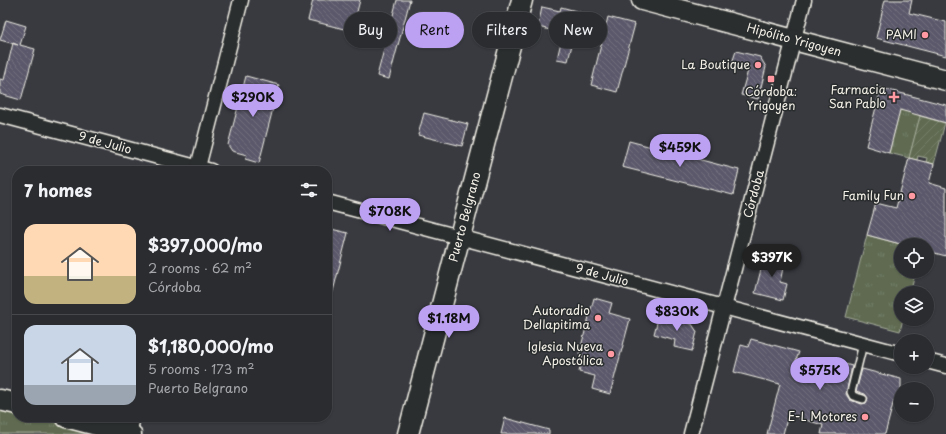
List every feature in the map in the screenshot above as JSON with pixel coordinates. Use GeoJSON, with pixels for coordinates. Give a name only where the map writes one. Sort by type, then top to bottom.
{"type":"FeatureCollection","features":[{"type":"Feature","properties":{"kind":"street"},"geometry":{"type":"LineString","coordinates":[[203,166],[241,0]]}},
{"type":"Feature","properties":{"kind":"street","name":"Puerto Belgrano"},"geometry":{"type":"LineString","coordinates":[[408,434],[522,0]]}},
{"type":"Feature","properties":{"kind":"street","name":"Hipólito Yrigoyen"},"geometry":{"type":"LineString","coordinates":[[642,0],[946,80]]}},
{"type":"Feature","properties":{"kind":"street","name":"Córdoba"},"geometry":{"type":"LineString","coordinates":[[691,434],[804,0]]}},
{"type":"Feature","properties":{"kind":"street","name":"9 de Julio"},"geometry":{"type":"LineString","coordinates":[[0,115],[187,166]]}},
{"type":"Feature","properties":{"kind":"street","name":"9 de Julio"},"geometry":{"type":"LineString","coordinates":[[332,203],[894,352]]}},
{"type":"Feature","properties":{"kind":"street"},"geometry":{"type":"LineString","coordinates":[[934,363],[946,366]]}},
{"type":"Feature","properties":{"kind":"street"},"geometry":{"type":"LineString","coordinates":[[0,400],[12,403]]}},
{"type":"Feature","properties":{"kind":"street"},"geometry":{"type":"LineString","coordinates":[[91,422],[130,430]]}},
{"type":"Feature","properties":{"kind":"lane"},"geometry":{"type":"LineString","coordinates":[[863,344],[851,392],[852,396],[863,399]]}},
{"type":"Feature","properties":{"kind":"green space"},"geometry":{"type":"Polygon","coordinates":[[[904,94],[925,100],[909,158],[889,153],[904,94]]]}},
{"type":"Feature","properties":{"kind":"green space"},"geometry":{"type":"Polygon","coordinates":[[[920,116],[945,123],[934,164],[926,162],[927,158],[918,156],[917,160],[909,158],[920,116]]]}},
{"type":"Feature","properties":{"kind":"green space"},"geometry":{"type":"Polygon","coordinates":[[[867,235],[894,242],[894,278],[914,278],[912,286],[894,286],[894,326],[901,326],[900,331],[846,317],[867,235]]]}},
{"type":"Feature","properties":{"kind":"green space"},"geometry":{"type":"Polygon","coordinates":[[[0,407],[12,411],[12,422],[55,422],[99,434],[0,434],[0,407]]]}},
{"type":"Feature","properties":{"kind":"building"},"geometry":{"type":"Polygon","coordinates":[[[313,0],[360,0],[357,12],[344,12],[344,29],[308,20],[313,0]]]}},
{"type":"Feature","properties":{"kind":"building"},"geometry":{"type":"Polygon","coordinates":[[[397,0],[410,0],[407,12],[405,12],[405,19],[389,79],[377,76],[384,48],[397,48],[397,12],[394,12],[397,0]]]}},
{"type":"Feature","properties":{"kind":"building"},"geometry":{"type":"Polygon","coordinates":[[[885,0],[912,0],[909,13],[946,22],[946,56],[876,38],[885,0]]]}},
{"type":"Feature","properties":{"kind":"building"},"geometry":{"type":"Polygon","coordinates":[[[542,7],[560,11],[561,7],[580,12],[549,12],[549,30],[541,28],[542,7]]]}},
{"type":"Feature","properties":{"kind":"building"},"geometry":{"type":"Polygon","coordinates":[[[608,17],[635,24],[617,92],[591,85],[600,48],[607,48],[608,17]]]}},
{"type":"Feature","properties":{"kind":"building"},"geometry":{"type":"Polygon","coordinates":[[[6,20],[26,26],[20,45],[35,49],[21,100],[0,94],[0,79],[4,80],[13,44],[0,40],[6,20]]]}},
{"type":"Feature","properties":{"kind":"building"},"geometry":{"type":"Polygon","coordinates":[[[560,48],[571,48],[568,61],[557,59],[560,48]]]}},
{"type":"Feature","properties":{"kind":"building"},"geometry":{"type":"Polygon","coordinates":[[[736,51],[760,57],[766,67],[758,99],[741,95],[749,67],[732,63],[736,51]]]}},
{"type":"Feature","properties":{"kind":"building"},"geometry":{"type":"Polygon","coordinates":[[[246,76],[279,85],[259,163],[245,159],[247,155],[232,151],[228,145],[246,76]]]}},
{"type":"Feature","properties":{"kind":"building"},"geometry":{"type":"Polygon","coordinates":[[[881,88],[946,105],[946,123],[900,110],[889,153],[866,146],[881,88]]]}},
{"type":"Feature","properties":{"kind":"building"},"geometry":{"type":"Polygon","coordinates":[[[424,113],[468,124],[462,146],[418,135],[424,113]]]}},
{"type":"Feature","properties":{"kind":"building"},"geometry":{"type":"Polygon","coordinates":[[[629,141],[739,170],[733,195],[622,167],[629,141]]]}},
{"type":"Feature","properties":{"kind":"building"},"geometry":{"type":"Polygon","coordinates":[[[909,158],[934,164],[929,183],[946,188],[946,256],[934,253],[934,238],[894,238],[894,242],[867,235],[876,203],[896,208],[909,158]]]}},
{"type":"Feature","properties":{"kind":"building"},"geometry":{"type":"Polygon","coordinates":[[[332,229],[348,233],[332,295],[332,229]]]}},
{"type":"Feature","properties":{"kind":"building"},"geometry":{"type":"Polygon","coordinates":[[[765,254],[785,259],[780,282],[787,284],[783,300],[755,293],[765,254]]]}},
{"type":"Feature","properties":{"kind":"building"},"geometry":{"type":"Polygon","coordinates":[[[594,298],[612,303],[609,313],[630,319],[610,394],[592,389],[595,376],[579,372],[583,355],[579,354],[594,298]]]}},
{"type":"Feature","properties":{"kind":"building"},"geometry":{"type":"Polygon","coordinates":[[[659,315],[692,324],[697,332],[692,351],[674,347],[675,340],[654,334],[659,315]]]}},
{"type":"Feature","properties":{"kind":"building"},"geometry":{"type":"Polygon","coordinates":[[[751,339],[799,352],[795,363],[815,368],[823,358],[852,366],[846,394],[850,400],[862,404],[866,403],[868,398],[865,394],[856,391],[862,369],[901,379],[901,382],[894,382],[894,400],[885,434],[821,434],[823,425],[788,415],[783,434],[767,434],[780,384],[734,372],[741,345],[748,347],[751,339]]]}},
{"type":"Feature","properties":{"kind":"building"},"geometry":{"type":"Polygon","coordinates":[[[505,418],[549,430],[549,434],[501,434],[505,418]]]}},
{"type":"Feature","properties":{"kind":"place","name":"PAMI"},"geometry":{"type":"Point","coordinates":[925,35]}},
{"type":"Feature","properties":{"kind":"place","name":"La Boutique"},"geometry":{"type":"Point","coordinates":[758,65]}},
{"type":"Feature","properties":{"kind":"place","name":"Córdoba: Yrigoyen"},"geometry":{"type":"Point","coordinates":[771,79]}},
{"type":"Feature","properties":{"kind":"place","name":"Farmacia San Pablo"},"geometry":{"type":"Point","coordinates":[894,97]}},
{"type":"Feature","properties":{"kind":"place","name":"Family Fun"},"geometry":{"type":"Point","coordinates":[912,196]}},
{"type":"Feature","properties":{"kind":"place","name":"Autoradio Dellapitima"},"geometry":{"type":"Point","coordinates":[598,318]}},
{"type":"Feature","properties":{"kind":"place","name":"Iglesia Nueva Apostólica"},"geometry":{"type":"Point","coordinates":[611,354]}},
{"type":"Feature","properties":{"kind":"place","name":"E-L Motores"},"geometry":{"type":"Point","coordinates":[865,417]}}]}
